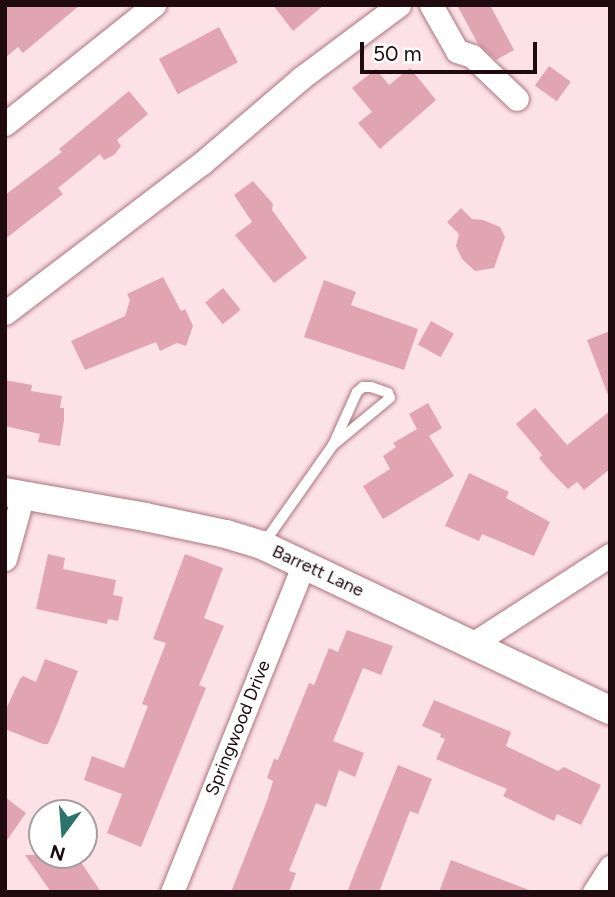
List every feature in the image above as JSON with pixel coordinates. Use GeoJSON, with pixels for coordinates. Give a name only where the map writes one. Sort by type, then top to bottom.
{"type":"FeatureCollection","features":[{"type":"Feature","properties":{"kind":"street"},"geometry":{"type":"LineString","coordinates":[[5,124],[153,5]]}},
{"type":"Feature","properties":{"kind":"street"},"geometry":{"type":"LineString","coordinates":[[5,313],[202,163],[301,78],[399,5]]}},
{"type":"Feature","properties":{"kind":"street"},"geometry":{"type":"LineString","coordinates":[[431,5],[457,51],[472,56],[517,99]]}},
{"type":"Feature","properties":{"kind":"street"},"geometry":{"type":"LineString","coordinates":[[5,559],[14,494]]}},
{"type":"Feature","properties":{"kind":"street","name":"Barrett Lane"},"geometry":{"type":"LineString","coordinates":[[14,494],[172,522],[262,545],[474,643],[610,710]]}},
{"type":"Feature","properties":{"kind":"street"},"geometry":{"type":"LineString","coordinates":[[474,643],[610,555]]}},
{"type":"Feature","properties":{"kind":"street","name":"Springwood Drive"},"geometry":{"type":"LineString","coordinates":[[172,892],[304,563]]}},
{"type":"Feature","properties":{"kind":"street"},"geometry":{"type":"LineString","coordinates":[[594,892],[610,867]]}},
{"type":"Feature","properties":{"kind":"lane"},"geometry":{"type":"LineString","coordinates":[[262,545],[333,444],[356,392],[371,387],[388,393],[390,398],[333,444]]}},
{"type":"Feature","properties":{"kind":"building"},"geometry":{"type":"Polygon","coordinates":[[[5,5],[80,5],[23,53],[18,47],[5,58],[5,5]]]}},
{"type":"Feature","properties":{"kind":"building"},"geometry":{"type":"Polygon","coordinates":[[[273,5],[324,5],[293,31],[273,5]]]}},
{"type":"Feature","properties":{"kind":"building"},"geometry":{"type":"Polygon","coordinates":[[[457,5],[490,5],[514,50],[496,60],[478,44],[457,5]]]}},
{"type":"Feature","properties":{"kind":"building"},"geometry":{"type":"Polygon","coordinates":[[[219,27],[238,62],[178,94],[159,59],[219,27]]]}},
{"type":"Feature","properties":{"kind":"building"},"geometry":{"type":"Polygon","coordinates":[[[549,66],[571,82],[557,101],[535,85],[549,66]]]}},
{"type":"Feature","properties":{"kind":"building"},"geometry":{"type":"Polygon","coordinates":[[[410,68],[436,100],[380,149],[358,123],[372,112],[352,88],[376,69],[389,85],[410,68]]]}},
{"type":"Feature","properties":{"kind":"building"},"geometry":{"type":"Polygon","coordinates":[[[129,91],[148,114],[117,140],[121,146],[114,155],[104,160],[100,154],[58,188],[63,194],[5,239],[5,195],[62,152],[59,149],[129,91]]]}},
{"type":"Feature","properties":{"kind":"building"},"geometry":{"type":"Polygon","coordinates":[[[253,181],[273,204],[272,210],[307,258],[274,283],[235,235],[252,222],[234,195],[253,181]]]}},
{"type":"Feature","properties":{"kind":"building"},"geometry":{"type":"Polygon","coordinates":[[[461,208],[472,219],[500,227],[505,237],[494,268],[475,271],[462,259],[456,246],[459,234],[447,222],[461,208]]]}},
{"type":"Feature","properties":{"kind":"building"},"geometry":{"type":"Polygon","coordinates":[[[163,277],[181,311],[185,309],[193,326],[186,346],[177,343],[160,351],[156,342],[85,370],[71,341],[125,316],[130,300],[127,294],[163,277]]]}},
{"type":"Feature","properties":{"kind":"building"},"geometry":{"type":"Polygon","coordinates":[[[324,280],[356,292],[351,305],[418,329],[404,370],[304,337],[324,280]]]}},
{"type":"Feature","properties":{"kind":"building"},"geometry":{"type":"Polygon","coordinates":[[[223,288],[241,310],[223,324],[205,302],[223,288]]]}},
{"type":"Feature","properties":{"kind":"building"},"geometry":{"type":"Polygon","coordinates":[[[431,321],[454,334],[441,357],[418,345],[431,321]]]}},
{"type":"Feature","properties":{"kind":"building"},"geometry":{"type":"Polygon","coordinates":[[[610,331],[610,395],[608,395],[587,340],[610,331]]]}},
{"type":"Feature","properties":{"kind":"building"},"geometry":{"type":"Polygon","coordinates":[[[5,380],[32,385],[31,391],[62,396],[60,408],[64,408],[64,420],[60,446],[38,442],[40,434],[5,426],[5,380]]]}},
{"type":"Feature","properties":{"kind":"building"},"geometry":{"type":"Polygon","coordinates":[[[428,403],[442,428],[429,436],[454,476],[383,519],[363,486],[390,469],[383,456],[396,447],[393,443],[417,429],[409,414],[428,403]]]}},
{"type":"Feature","properties":{"kind":"building"},"geometry":{"type":"Polygon","coordinates":[[[535,408],[567,445],[610,411],[610,469],[584,490],[577,482],[568,489],[539,458],[542,455],[516,424],[535,408]]]}},
{"type":"Feature","properties":{"kind":"building"},"geometry":{"type":"Polygon","coordinates":[[[469,473],[509,492],[506,498],[550,522],[534,556],[482,534],[479,541],[445,526],[469,473]]]}},
{"type":"Feature","properties":{"kind":"building"},"geometry":{"type":"Polygon","coordinates":[[[48,554],[65,558],[63,569],[116,580],[113,595],[123,597],[118,621],[108,619],[107,624],[36,609],[48,554]]]}},
{"type":"Feature","properties":{"kind":"building"},"geometry":{"type":"Polygon","coordinates":[[[185,554],[223,568],[204,618],[224,626],[199,685],[206,688],[141,847],[107,833],[122,794],[84,780],[92,756],[124,768],[148,706],[142,704],[166,643],[153,639],[185,554]]]}},
{"type":"Feature","properties":{"kind":"building"},"geometry":{"type":"Polygon","coordinates":[[[347,630],[393,646],[381,675],[363,668],[333,741],[364,753],[355,777],[339,770],[326,807],[316,803],[289,871],[296,873],[289,892],[231,892],[267,801],[273,781],[267,778],[274,759],[278,760],[309,683],[314,685],[329,648],[338,652],[347,630]]]}},
{"type":"Feature","properties":{"kind":"building"},"geometry":{"type":"Polygon","coordinates":[[[45,659],[78,671],[48,744],[5,729],[5,711],[20,679],[23,676],[36,682],[45,659]]]}},
{"type":"Feature","properties":{"kind":"building"},"geometry":{"type":"Polygon","coordinates":[[[434,700],[511,732],[506,746],[558,771],[564,767],[601,785],[581,825],[557,814],[554,821],[503,796],[507,789],[436,759],[445,739],[440,737],[441,734],[422,726],[434,700]]]}},
{"type":"Feature","properties":{"kind":"building"},"geometry":{"type":"Polygon","coordinates":[[[398,765],[432,779],[418,814],[410,811],[379,892],[347,892],[398,765]]]}},
{"type":"Feature","properties":{"kind":"building"},"geometry":{"type":"Polygon","coordinates":[[[5,797],[26,813],[5,843],[5,797]]]}},
{"type":"Feature","properties":{"kind":"building"},"geometry":{"type":"Polygon","coordinates":[[[451,860],[529,890],[439,892],[451,860]]]}},
{"type":"Feature","properties":{"kind":"building"},"geometry":{"type":"Polygon","coordinates":[[[35,869],[85,869],[101,892],[51,892],[35,869]]]}}]}
